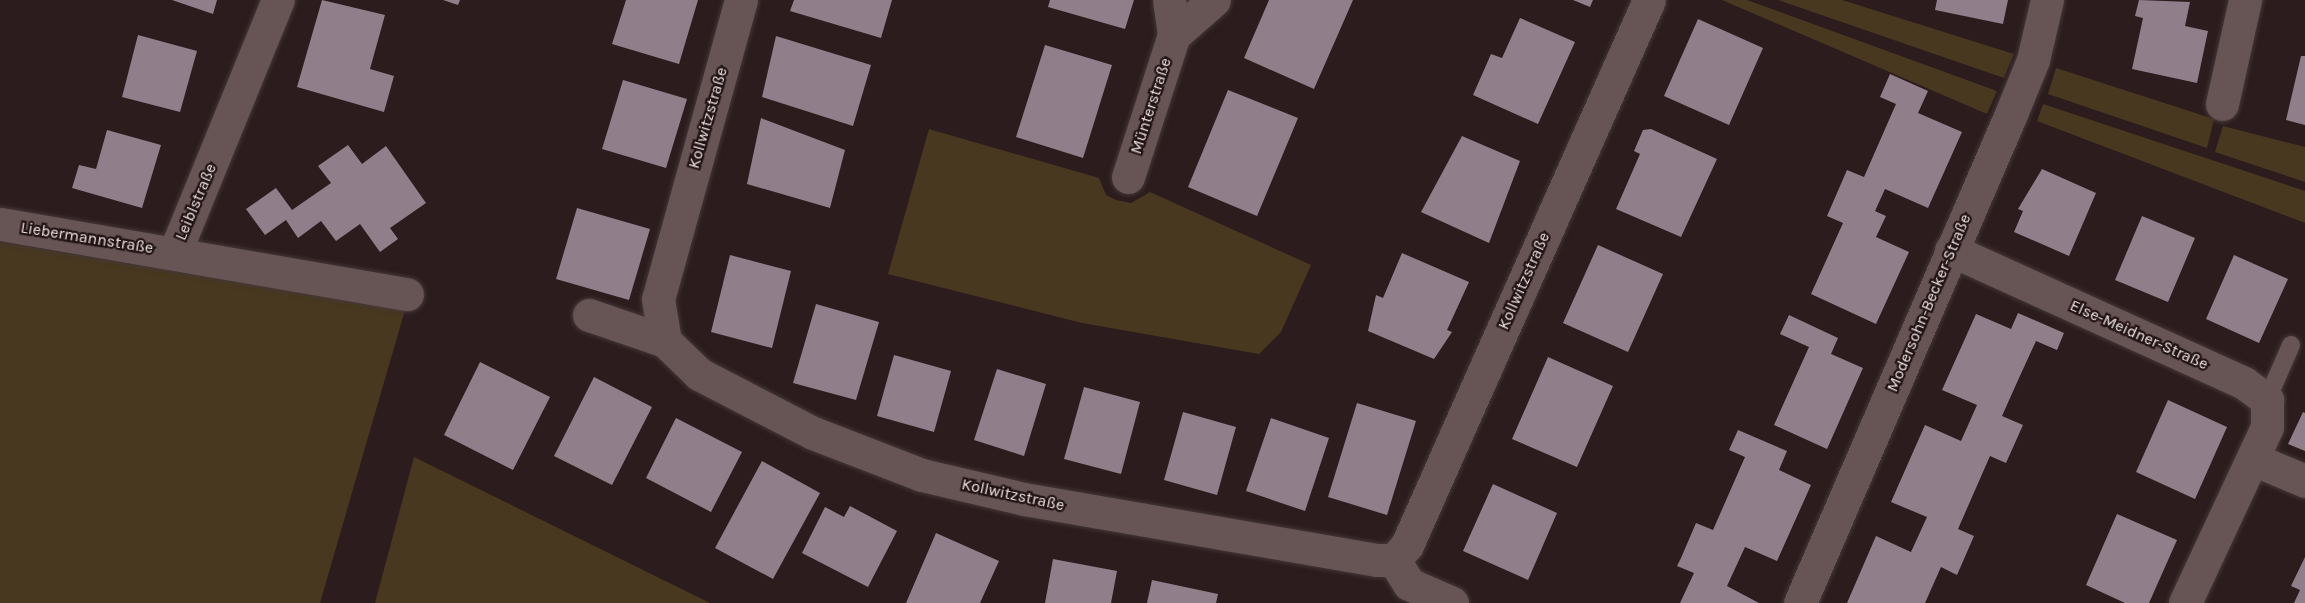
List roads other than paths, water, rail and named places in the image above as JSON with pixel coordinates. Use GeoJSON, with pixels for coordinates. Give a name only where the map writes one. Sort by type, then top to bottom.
{"type":"FeatureCollection","features":[{"type":"Feature","properties":{"kind":"street","name":"Leiblstraße"},"geometry":{"type":"LineString","coordinates":[[278,0],[175,252],[407,294]]}},
{"type":"Feature","properties":{"kind":"street","name":"Kollwitzstraße"},"geometry":{"type":"LineString","coordinates":[[665,341],[658,299],[741,0]]}},
{"type":"Feature","properties":{"kind":"street","name":"Münterstraße"},"geometry":{"type":"LineString","coordinates":[[1128,177],[1174,35],[1169,0]]}},
{"type":"Feature","properties":{"kind":"street","name":"Münterstraße"},"geometry":{"type":"LineString","coordinates":[[1174,35],[1214,0]]}},
{"type":"Feature","properties":{"kind":"street","name":"Kollwitzstraße"},"geometry":{"type":"LineString","coordinates":[[589,315],[665,341],[699,374],[813,434],[922,476],[1024,499],[1394,560],[1407,545],[1649,0]]}},
{"type":"Feature","properties":{"kind":"street","name":"Modersohn-Becker-Straße"},"geometry":{"type":"LineString","coordinates":[[1800,603],[2033,60],[2047,0]]}},
{"type":"Feature","properties":{"kind":"street"},"geometry":{"type":"LineString","coordinates":[[2222,105],[2245,0]]}},
{"type":"Feature","properties":{"kind":"street","name":"Liebermannstraße"},"geometry":{"type":"LineString","coordinates":[[0,224],[175,252]]}},
{"type":"Feature","properties":{"kind":"street","name":"Else-Meidner-Straße"},"geometry":{"type":"LineString","coordinates":[[1951,250],[2244,383],[2267,400]]}},
{"type":"Feature","properties":{"kind":"street"},"geometry":{"type":"LineString","coordinates":[[2185,603],[2267,427],[2267,400]]}},
{"type":"Feature","properties":{"kind":"street"},"geometry":{"type":"LineString","coordinates":[[2253,459],[2305,482]]}},
{"type":"Feature","properties":{"kind":"street"},"geometry":{"type":"LineString","coordinates":[[1394,560],[1409,584],[1452,603]]}},
{"type":"Feature","properties":{"kind":"lane"},"geometry":{"type":"LineString","coordinates":[[2267,400],[2291,345]]}}]}
